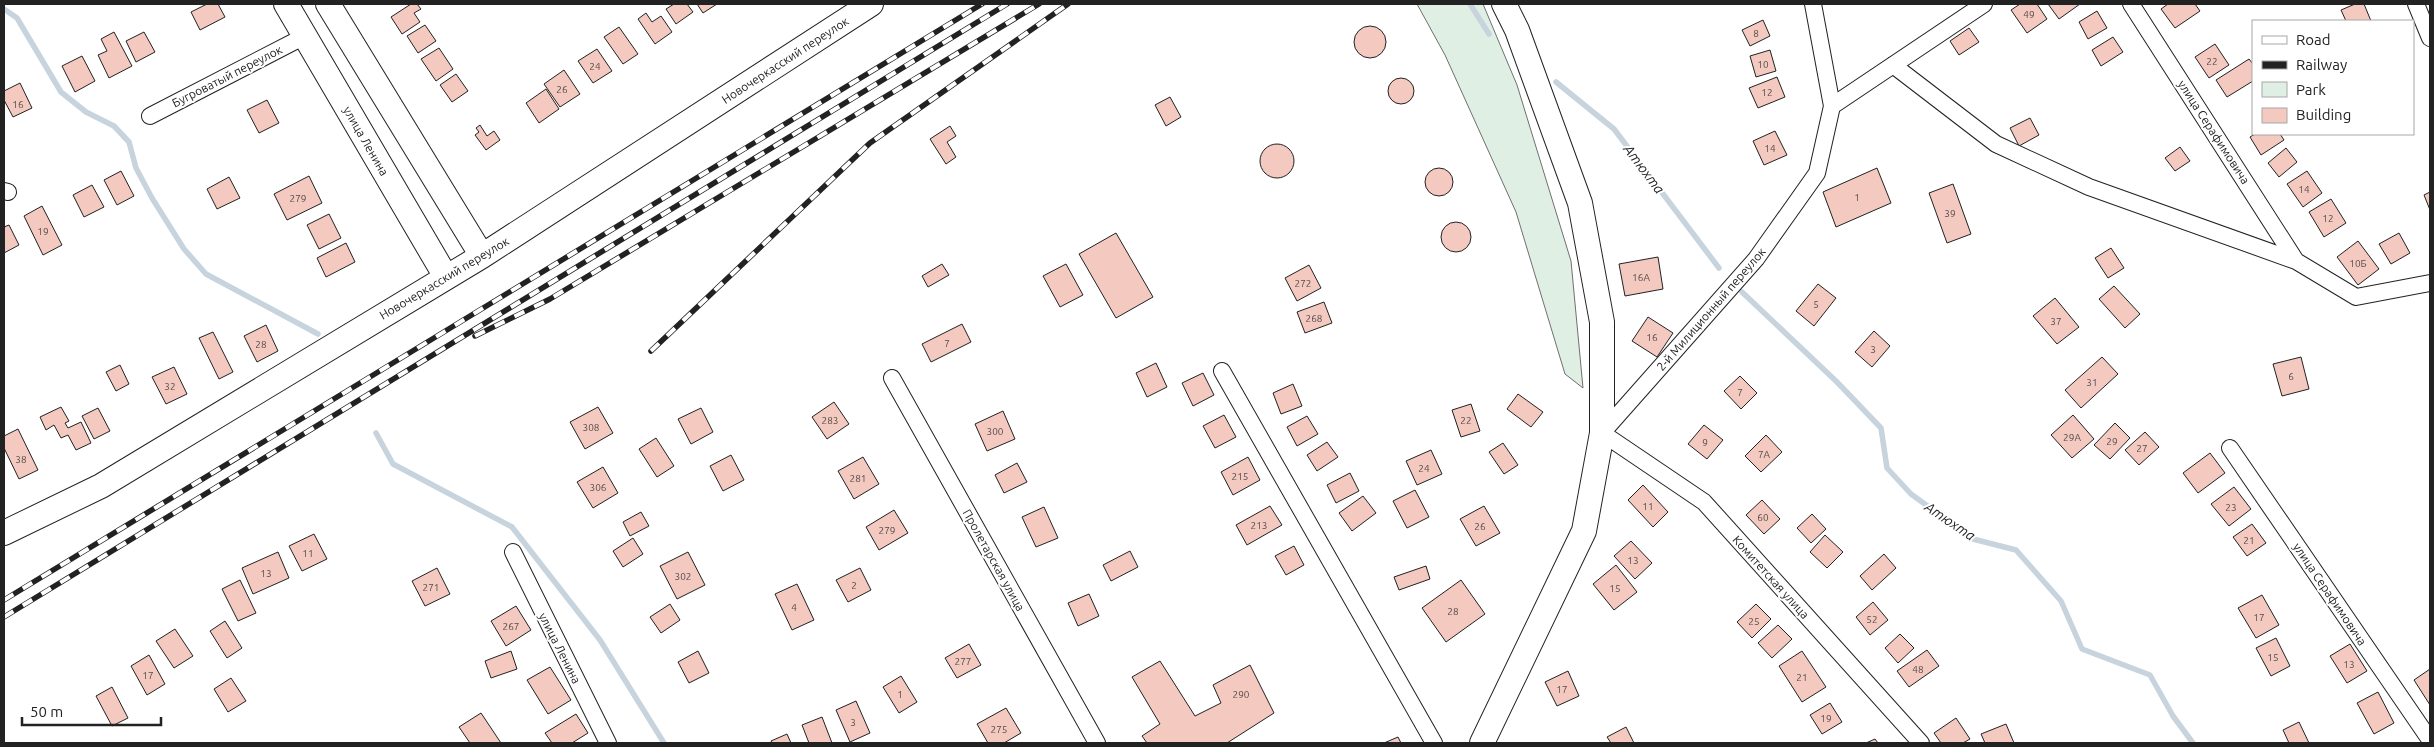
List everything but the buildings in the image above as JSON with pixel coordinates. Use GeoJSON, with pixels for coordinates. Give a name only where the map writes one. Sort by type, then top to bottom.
{"type":"FeatureCollection","features":[{"type":"Feature","properties":{"kind":"main road","name":"улица Ленина"},"geometry":{"type":"LineString","coordinates":[[286,4],[446,277]]}},
{"type":"Feature","properties":{"kind":"main road"},"geometry":{"type":"LineString","coordinates":[[328,4],[482,256]]}},
{"type":"Feature","properties":{"kind":"main road","name":"Новочеркасский переулок"},"geometry":{"type":"LineString","coordinates":[[4,533],[101,486],[482,256],[872,4]]}},
{"type":"Feature","properties":{"kind":"main road"},"geometry":{"type":"LineString","coordinates":[[1482,743],[1584,531],[1602,433],[1602,322],[1580,202],[1517,30],[1504,4]]}},
{"type":"Feature","properties":{"kind":"street","name":"2-й Милиционный переулок"},"geometry":{"type":"LineString","coordinates":[[1602,433],[1756,259],[1818,173],[1832,106],[1813,4]]}},
{"type":"Feature","properties":{"kind":"street"},"geometry":{"type":"LineString","coordinates":[[1832,106],[1984,4]]}},
{"type":"Feature","properties":{"kind":"street","name":"улица Серафимовича"},"geometry":{"type":"LineString","coordinates":[[2131,4],[2296,261]]}},
{"type":"Feature","properties":{"kind":"street"},"geometry":{"type":"LineString","coordinates":[[2416,4],[2430,38]]}},
{"type":"Feature","properties":{"kind":"street","name":"Бугроватый переулок"},"geometry":{"type":"LineString","coordinates":[[150,116],[305,36]]}},
{"type":"Feature","properties":{"kind":"street"},"geometry":{"type":"LineString","coordinates":[[1892,65],[1996,144],[2089,186],[2296,261],[2356,297],[2430,283]]}},
{"type":"Feature","properties":{"kind":"street"},"geometry":{"type":"LineString","coordinates":[[1222,371],[1434,743]]}},
{"type":"Feature","properties":{"kind":"street","name":"Пролетарская улица"},"geometry":{"type":"LineString","coordinates":[[892,378],[1097,743]]}},
{"type":"Feature","properties":{"kind":"street","name":"Комитетская улица"},"geometry":{"type":"LineString","coordinates":[[1602,433],[1704,502],[1921,743]]}},
{"type":"Feature","properties":{"kind":"street","name":"улица Серафимовича"},"geometry":{"type":"LineString","coordinates":[[2230,448],[2430,740]]}},
{"type":"Feature","properties":{"kind":"street","name":"улица Ленина"},"geometry":{"type":"LineString","coordinates":[[513,552],[608,743]]}},
{"type":"Feature","properties":{"kind":"green space"},"geometry":{"type":"Polygon","coordinates":[[[1417,4],[1483,4],[1517,85],[1571,261],[1583,388],[1565,374],[1516,212],[1445,55],[1417,4]]]}},
{"type":"Feature","properties":{"kind":"waterway","name":"Атюхта"},"geometry":{"type":"LineString","coordinates":[[1470,4],[1489,34]]}},
{"type":"Feature","properties":{"kind":"waterway"},"geometry":{"type":"LineString","coordinates":[[4,9],[17,18],[61,92],[86,112],[114,126],[129,142],[136,168],[152,198],[184,249],[206,274],[318,334]]}},
{"type":"Feature","properties":{"kind":"waterway","name":"Атюхта"},"geometry":{"type":"LineString","coordinates":[[1556,82],[1614,129],[1719,268]]}},
{"type":"Feature","properties":{"kind":"waterway","name":"Атюхта"},"geometry":{"type":"LineString","coordinates":[[1742,292],[1837,382],[1881,428],[1887,468],[1911,494],[1973,539],[2016,550],[2061,601],[2082,649],[2150,675],[2173,716],[2193,743]]}},
{"type":"Feature","properties":{"kind":"waterway"},"geometry":{"type":"LineString","coordinates":[[376,433],[393,464],[512,527],[600,640],[664,743]]}},
{"type":"Feature","properties":{"kind":"railway"},"geometry":{"type":"LineString","coordinates":[[4,600],[982,4]]}},
{"type":"Feature","properties":{"kind":"railway"},"geometry":{"type":"LineString","coordinates":[[4,617],[1007,4]]}},
{"type":"Feature","properties":{"kind":"railway"},"geometry":{"type":"LineString","coordinates":[[475,336],[550,299],[1039,4]]}},
{"type":"Feature","properties":{"kind":"railway"},"geometry":{"type":"LineString","coordinates":[[651,351],[870,143],[1068,4]]}}]}
